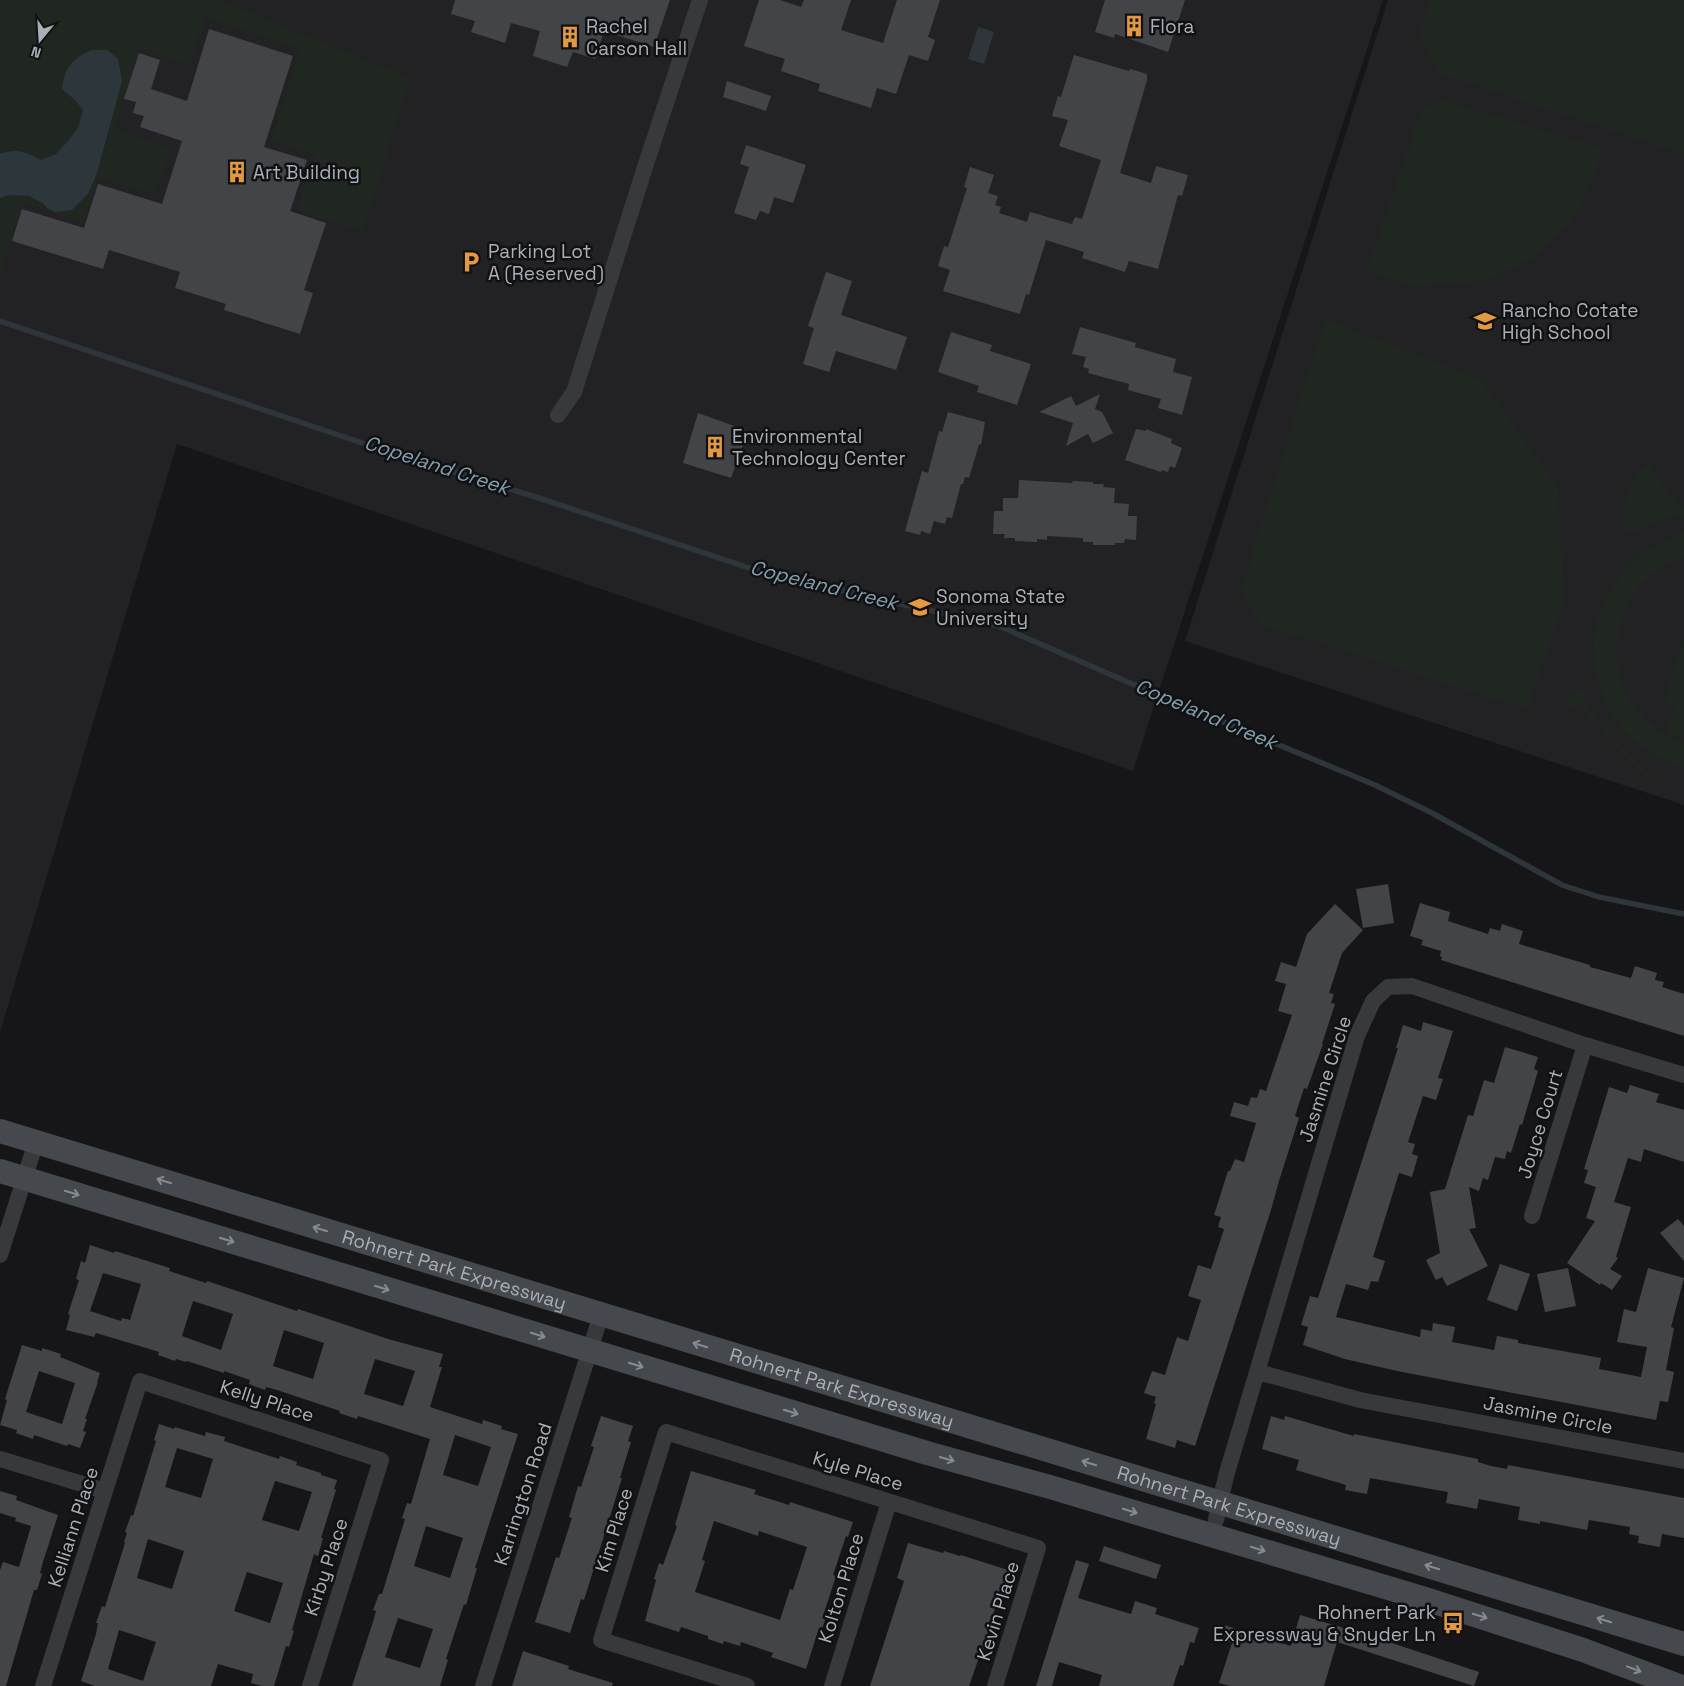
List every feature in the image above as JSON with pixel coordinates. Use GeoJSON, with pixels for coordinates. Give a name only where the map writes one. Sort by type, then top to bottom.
{"type":"FeatureCollection","features":[{"type":"Feature","properties":{"kind":"main road","name":"Rohnert Park Expressway"},"geometry":{"type":"LineString","coordinates":[[0,1131],[601,1315],[1218,1512],[1684,1644]]}},
{"type":"Feature","properties":{"kind":"main road","name":"Rohnert Park Expressway"},"geometry":{"type":"LineString","coordinates":[[0,1171],[927,1453],[1050,1487],[1422,1598],[1583,1650],[1679,1686]]}},
{"type":"Feature","properties":{"kind":"street"},"geometry":{"type":"LineString","coordinates":[[558,415],[574,392],[700,0]]}},
{"type":"Feature","properties":{"kind":"street","name":"Jasmine Circle"},"geometry":{"type":"LineString","coordinates":[[1218,1512],[1357,1036],[1373,1001],[1388,987],[1412,986],[1684,1075]]}},
{"type":"Feature","properties":{"kind":"street","name":"Joyce Court"},"geometry":{"type":"LineString","coordinates":[[1532,1216],[1585,1044]]}},
{"type":"Feature","properties":{"kind":"street"},"geometry":{"type":"LineString","coordinates":[[0,1256],[36,1142]]}},
{"type":"Feature","properties":{"kind":"street","name":"Karrington Road"},"geometry":{"type":"LineString","coordinates":[[483,1686],[601,1315]]}},
{"type":"Feature","properties":{"kind":"street","name":"Jasmine Circle"},"geometry":{"type":"LineString","coordinates":[[1258,1372],[1360,1400],[1684,1461]]}},
{"type":"Feature","properties":{"kind":"street","name":"Kelly Place"},"geometry":{"type":"LineString","coordinates":[[140,1380],[381,1460]]}},
{"type":"Feature","properties":{"kind":"street","name":"Kelliann Place"},"geometry":{"type":"LineString","coordinates":[[43,1686],[140,1380]]}},
{"type":"Feature","properties":{"kind":"street","name":"Kyle Place"},"geometry":{"type":"LineString","coordinates":[[666,1432],[1038,1548]]}},
{"type":"Feature","properties":{"kind":"street","name":"Kim Place"},"geometry":{"type":"LineString","coordinates":[[666,1432],[601,1640],[747,1686]]}},
{"type":"Feature","properties":{"kind":"street"},"geometry":{"type":"LineString","coordinates":[[0,1459],[105,1491]]}},
{"type":"Feature","properties":{"kind":"street","name":"Kirby Place"},"geometry":{"type":"LineString","coordinates":[[310,1686],[381,1460]]}},
{"type":"Feature","properties":{"kind":"street","name":"Kolton Place"},"geometry":{"type":"LineString","coordinates":[[832,1686],[889,1502]]}},
{"type":"Feature","properties":{"kind":"street","name":"Kevin Place"},"geometry":{"type":"LineString","coordinates":[[995,1686],[1038,1548]]}},
{"type":"Feature","properties":{"kind":"shaded area","name":"Sonoma State University"},"geometry":{"type":"Polygon","coordinates":[[[0,0],[1383,0],[1133,771],[177,444],[0,1032],[0,0]]]}},
{"type":"Feature","properties":{"kind":"shaded area"},"geometry":{"type":"Polygon","coordinates":[[[0,0],[218,0],[410,78],[363,231],[297,210],[315,155],[271,140],[300,49],[205,17],[189,65],[141,49],[115,129],[171,148],[154,195],[99,178],[83,222],[24,203],[0,274],[0,0]]]}},
{"type":"Feature","properties":{"kind":"shaded area","name":"Rancho Cotate High School"},"geometry":{"type":"Polygon","coordinates":[[[1388,0],[1684,0],[1684,805],[1185,641],[1388,0]]]}},
{"type":"Feature","properties":{"kind":"shaded area"},"geometry":{"type":"Polygon","coordinates":[[[1430,0],[1684,0],[1684,154],[1440,73],[1419,35],[1430,0]]]}},
{"type":"Feature","properties":{"kind":"shaded area"},"geometry":{"type":"Polygon","coordinates":[[[978,27],[994,32],[984,64],[968,59],[978,27]]]}},
{"type":"Feature","properties":{"kind":"shaded area"},"geometry":{"type":"Polygon","coordinates":[[[91,50],[107,50],[118,59],[122,81],[97,173],[88,194],[72,210],[55,212],[29,196],[8,195],[0,198],[0,154],[12,151],[21,152],[41,160],[56,154],[78,128],[83,110],[62,89],[67,69],[79,57],[91,50]]]}},
{"type":"Feature","properties":{"kind":"shaded area"},"geometry":{"type":"Polygon","coordinates":[[[1441,100],[1604,149],[1581,208],[1537,256],[1485,281],[1415,286],[1367,272],[1422,109],[1441,100]]]}},
{"type":"Feature","properties":{"kind":"shaded area"},"geometry":{"type":"Polygon","coordinates":[[[1325,320],[1480,379],[1558,488],[1564,600],[1527,709],[1260,624],[1241,590],[1325,320]]]}},
{"type":"Feature","properties":{"kind":"shaded area"},"geometry":{"type":"Polygon","coordinates":[[[1648,464],[1679,506],[1684,507],[1684,517],[1676,516],[1628,533],[1622,516],[1626,496],[1636,476],[1648,464]]]}},
{"type":"Feature","properties":{"kind":"shaded area"},"geometry":{"type":"Polygon","coordinates":[[[1684,533],[1684,557],[1663,566],[1646,580],[1632,598],[1622,618],[1617,640],[1617,662],[1622,684],[1633,705],[1656,728],[1684,744],[1684,768],[1645,749],[1616,721],[1600,687],[1594,650],[1600,614],[1616,580],[1645,552],[1684,533]]]}},
{"type":"Feature","properties":{"kind":"shaded area"},"geometry":{"type":"Polygon","coordinates":[[[1684,639],[1684,738],[1667,733],[1675,707],[1664,703],[1684,639]]]}},
{"type":"Feature","properties":{"kind":"shaded area"},"geometry":{"type":"Polygon","coordinates":[[[1579,688],[1587,696],[1582,702],[1659,787],[1656,790],[1579,704],[1574,709],[1565,700],[1579,688]]]}},
{"type":"Feature","properties":{"kind":"building","name":"Rachel Carson Hall"},"geometry":{"type":"Polygon","coordinates":[[[455,0],[670,0],[654,47],[604,31],[595,59],[573,52],[567,67],[533,56],[540,31],[511,23],[505,43],[471,32],[475,21],[451,14],[455,0]]]}},
{"type":"Feature","properties":{"kind":"building"},"geometry":{"type":"Polygon","coordinates":[[[759,0],[780,0],[801,7],[804,0],[851,0],[841,30],[883,43],[897,0],[940,0],[928,37],[935,40],[928,61],[909,55],[896,94],[877,88],[871,108],[818,91],[820,84],[781,71],[785,59],[744,46],[759,0]]]}},
{"type":"Feature","properties":{"kind":"building","name":"Flora"},"geometry":{"type":"Polygon","coordinates":[[[1105,0],[1185,0],[1168,52],[1115,34],[1114,38],[1095,32],[1105,0]]]}},
{"type":"Feature","properties":{"kind":"building","name":"Art Building"},"geometry":{"type":"Polygon","coordinates":[[[209,29],[293,56],[264,147],[307,160],[290,211],[326,223],[304,290],[313,293],[300,334],[224,310],[226,304],[175,288],[180,272],[109,250],[103,269],[12,241],[22,209],[84,228],[98,184],[162,204],[182,141],[140,127],[144,116],[133,113],[136,102],[124,99],[139,53],[160,60],[151,89],[187,101],[209,29]]]}},
{"type":"Feature","properties":{"kind":"building"},"geometry":{"type":"Polygon","coordinates":[[[1074,55],[1129,71],[1130,69],[1147,74],[1147,80],[1120,173],[1151,183],[1156,166],[1188,175],[1182,196],[1178,195],[1158,269],[1129,261],[1125,272],[1082,258],[1084,252],[1046,240],[1029,295],[1026,294],[1020,314],[943,291],[950,270],[938,266],[944,246],[948,247],[967,188],[964,187],[970,167],[994,175],[988,193],[998,196],[995,205],[1001,207],[999,213],[1027,222],[1030,212],[1072,224],[1075,217],[1082,219],[1101,160],[1059,146],[1068,120],[1052,116],[1058,96],[1061,97],[1074,55]]]}},
{"type":"Feature","properties":{"kind":"building"},"geometry":{"type":"Polygon","coordinates":[[[727,81],[771,96],[766,111],[723,97],[727,81]]]}},
{"type":"Feature","properties":{"kind":"building"},"geometry":{"type":"Polygon","coordinates":[[[746,145],[806,165],[793,203],[774,197],[769,214],[760,211],[756,220],[734,213],[749,167],[740,164],[746,145]]]}},
{"type":"Feature","properties":{"kind":"building"},"geometry":{"type":"Polygon","coordinates":[[[826,272],[852,281],[841,315],[907,337],[896,370],[836,351],[829,372],[803,364],[814,328],[808,326],[826,272]]]}},
{"type":"Feature","properties":{"kind":"building"},"geometry":{"type":"Polygon","coordinates":[[[1080,327],[1136,343],[1135,347],[1176,359],[1173,372],[1192,377],[1182,415],[1158,408],[1161,399],[1128,390],[1129,384],[1088,373],[1089,369],[1083,367],[1086,357],[1072,354],[1080,327]]]}},
{"type":"Feature","properties":{"kind":"building"},"geometry":{"type":"Polygon","coordinates":[[[951,332],[992,345],[990,351],[1031,364],[1017,405],[977,392],[979,386],[938,372],[951,332]]]}},
{"type":"Feature","properties":{"kind":"building"},"geometry":{"type":"Polygon","coordinates":[[[1100,394],[1095,409],[1102,412],[1113,433],[1093,443],[1088,434],[1066,446],[1073,423],[1039,412],[1071,396],[1076,406],[1100,394]]]}},
{"type":"Feature","properties":{"kind":"building"},"geometry":{"type":"Polygon","coordinates":[[[948,412],[985,422],[981,445],[979,444],[969,478],[965,477],[963,484],[961,484],[952,518],[947,517],[945,524],[934,521],[930,534],[921,531],[920,535],[905,531],[922,471],[928,473],[939,431],[942,432],[948,412]]]}},
{"type":"Feature","properties":{"kind":"building","name":"Environmental Technology Center"},"geometry":{"type":"Polygon","coordinates":[[[698,413],[748,431],[731,478],[683,463],[698,413]]]}},
{"type":"Feature","properties":{"kind":"building"},"geometry":{"type":"Polygon","coordinates":[[[1136,429],[1146,431],[1146,429],[1172,439],[1171,443],[1182,448],[1175,468],[1170,466],[1168,472],[1162,470],[1161,472],[1125,460],[1136,429]]]}},
{"type":"Feature","properties":{"kind":"building"},"geometry":{"type":"Polygon","coordinates":[[[1019,480],[1073,483],[1072,481],[1093,482],[1093,484],[1104,484],[1103,487],[1115,488],[1114,503],[1129,504],[1128,516],[1137,516],[1136,540],[1125,539],[1124,543],[1115,543],[1115,545],[1093,545],[1093,542],[1083,542],[1083,538],[1047,536],[1047,540],[1037,539],[1037,542],[1015,541],[1015,538],[1004,538],[1005,534],[993,534],[994,511],[1003,511],[1003,498],[1018,498],[1019,480]]]}},
{"type":"Feature","properties":{"kind":"building"},"geometry":{"type":"Polygon","coordinates":[[[1388,884],[1394,923],[1363,928],[1356,889],[1388,884]]]}},
{"type":"Feature","properties":{"kind":"building"},"geometry":{"type":"Polygon","coordinates":[[[1420,903],[1450,912],[1448,921],[1488,934],[1490,928],[1500,931],[1502,924],[1523,931],[1519,944],[1590,965],[1590,967],[1631,978],[1635,966],[1657,973],[1655,980],[1664,982],[1662,987],[1684,994],[1684,1036],[1441,960],[1441,951],[1421,945],[1423,940],[1410,936],[1420,903]]]}},
{"type":"Feature","properties":{"kind":"building"},"geometry":{"type":"Polygon","coordinates":[[[1335,904],[1363,930],[1342,953],[1329,993],[1334,994],[1331,1003],[1335,1004],[1307,1089],[1304,1088],[1295,1116],[1299,1118],[1195,1446],[1177,1440],[1175,1448],[1146,1439],[1156,1404],[1154,1403],[1156,1397],[1144,1393],[1152,1371],[1165,1375],[1177,1337],[1188,1341],[1201,1300],[1188,1296],[1198,1265],[1211,1269],[1224,1229],[1218,1227],[1221,1217],[1214,1215],[1228,1171],[1230,1171],[1235,1159],[1244,1162],[1256,1123],[1230,1116],[1234,1102],[1248,1106],[1251,1097],[1257,1098],[1260,1089],[1266,1091],[1292,1015],[1278,1011],[1286,984],[1275,981],[1281,962],[1296,967],[1307,934],[1335,904]]]}},
{"type":"Feature","properties":{"kind":"building"},"geometry":{"type":"Polygon","coordinates":[[[1423,1022],[1453,1031],[1438,1078],[1443,1079],[1436,1100],[1423,1096],[1408,1142],[1415,1144],[1412,1154],[1418,1156],[1412,1177],[1399,1173],[1373,1257],[1385,1261],[1378,1282],[1371,1281],[1368,1290],[1346,1284],[1336,1317],[1420,1337],[1421,1329],[1432,1331],[1433,1323],[1455,1327],[1452,1342],[1494,1350],[1497,1336],[1518,1340],[1518,1343],[1601,1358],[1599,1369],[1641,1377],[1647,1347],[1617,1342],[1624,1309],[1636,1312],[1648,1268],[1684,1278],[1671,1327],[1674,1328],[1666,1370],[1674,1372],[1668,1402],[1660,1401],[1656,1420],[1397,1371],[1345,1359],[1303,1345],[1308,1327],[1301,1325],[1310,1296],[1318,1298],[1398,1048],[1396,1048],[1403,1025],[1421,1031],[1423,1022]]]}},
{"type":"Feature","properties":{"kind":"building"},"geometry":{"type":"Polygon","coordinates":[[[1505,1047],[1538,1057],[1534,1069],[1538,1071],[1522,1125],[1520,1124],[1511,1153],[1507,1151],[1505,1159],[1495,1157],[1488,1180],[1483,1178],[1479,1191],[1469,1187],[1476,1228],[1469,1229],[1488,1266],[1447,1286],[1442,1277],[1436,1280],[1426,1260],[1440,1253],[1430,1192],[1445,1189],[1468,1115],[1473,1116],[1484,1080],[1494,1083],[1505,1047]]]}},
{"type":"Feature","properties":{"kind":"building"},"geometry":{"type":"Polygon","coordinates":[[[1630,1085],[1659,1094],[1656,1102],[1684,1110],[1684,1162],[1644,1149],[1641,1162],[1628,1158],[1614,1202],[1631,1207],[1616,1257],[1618,1258],[1610,1269],[1622,1276],[1612,1290],[1601,1283],[1600,1285],[1567,1263],[1595,1221],[1586,1218],[1596,1187],[1584,1183],[1588,1170],[1584,1169],[1609,1087],[1627,1093],[1630,1085]]]}},
{"type":"Feature","properties":{"kind":"building"},"geometry":{"type":"Polygon","coordinates":[[[1678,1219],[1684,1226],[1684,1261],[1660,1233],[1678,1219]]]}},
{"type":"Feature","properties":{"kind":"building"},"geometry":{"type":"Polygon","coordinates":[[[90,1245],[114,1253],[115,1251],[170,1268],[169,1271],[206,1283],[207,1281],[297,1311],[298,1309],[388,1339],[443,1354],[439,1367],[442,1367],[430,1407],[482,1424],[483,1420],[502,1426],[501,1429],[518,1434],[475,1568],[477,1568],[466,1605],[464,1604],[446,1659],[448,1660],[440,1686],[352,1686],[373,1622],[376,1611],[373,1610],[379,1594],[382,1594],[405,1519],[402,1518],[407,1503],[411,1504],[430,1439],[358,1416],[357,1419],[339,1413],[340,1411],[277,1390],[266,1387],[265,1390],[249,1384],[250,1380],[224,1371],[224,1373],[187,1361],[176,1359],[175,1361],[158,1355],[159,1352],[96,1333],[94,1337],[66,1330],[70,1315],[68,1314],[79,1280],[76,1279],[81,1261],[85,1263],[90,1245]],[[103,1273],[90,1311],[121,1321],[122,1318],[130,1320],[141,1284],[103,1273]],[[193,1301],[182,1336],[221,1350],[233,1314],[193,1301]],[[284,1330],[273,1366],[313,1379],[324,1343],[284,1330]],[[375,1359],[364,1394],[403,1406],[415,1371],[375,1359]],[[455,1435],[443,1475],[478,1486],[491,1447],[455,1435]],[[426,1526],[414,1566],[450,1578],[463,1538],[426,1526]],[[398,1618],[385,1657],[420,1668],[433,1629],[398,1618]]]}},
{"type":"Feature","properties":{"kind":"building"},"geometry":{"type":"Polygon","coordinates":[[[1500,1264],[1530,1274],[1517,1311],[1487,1300],[1500,1264]]]}},
{"type":"Feature","properties":{"kind":"building"},"geometry":{"type":"Polygon","coordinates":[[[1568,1268],[1576,1306],[1545,1312],[1537,1274],[1568,1268]]]}},
{"type":"Feature","properties":{"kind":"building"},"geometry":{"type":"Polygon","coordinates":[[[22,1345],[42,1351],[42,1348],[61,1354],[60,1357],[100,1373],[85,1419],[87,1419],[83,1431],[86,1432],[80,1448],[68,1444],[67,1446],[34,1435],[33,1439],[16,1433],[17,1430],[0,1425],[7,1400],[5,1399],[22,1345]],[[39,1371],[26,1412],[62,1424],[75,1383],[39,1371]]]}},
{"type":"Feature","properties":{"kind":"building"},"geometry":{"type":"Polygon","coordinates":[[[601,1416],[633,1426],[628,1441],[631,1442],[620,1478],[622,1478],[584,1600],[581,1599],[570,1633],[535,1622],[556,1557],[559,1558],[572,1518],[569,1517],[578,1486],[581,1487],[594,1447],[591,1446],[601,1416]]]}},
{"type":"Feature","properties":{"kind":"building"},"geometry":{"type":"Polygon","coordinates":[[[1271,1416],[1284,1420],[1285,1416],[1354,1436],[1354,1434],[1478,1459],[1478,1462],[1491,1466],[1507,1469],[1508,1465],[1684,1498],[1684,1538],[1662,1534],[1660,1547],[1638,1543],[1639,1536],[1629,1534],[1630,1527],[1589,1520],[1587,1530],[1540,1521],[1540,1524],[1518,1520],[1520,1507],[1479,1499],[1477,1509],[1446,1503],[1448,1492],[1370,1478],[1367,1494],[1345,1490],[1346,1485],[1296,1470],[1299,1460],[1262,1449],[1271,1416]]]}},
{"type":"Feature","properties":{"kind":"building"},"geometry":{"type":"Polygon","coordinates":[[[159,1424],[205,1436],[206,1432],[225,1437],[224,1441],[279,1459],[280,1456],[297,1462],[296,1465],[337,1480],[318,1556],[314,1554],[292,1630],[294,1631],[289,1647],[286,1646],[274,1686],[262,1686],[251,1683],[253,1674],[218,1664],[211,1686],[95,1686],[81,1681],[96,1634],[98,1623],[96,1623],[102,1606],[105,1607],[125,1543],[127,1533],[125,1532],[131,1515],[133,1516],[156,1441],[154,1440],[159,1424]],[[177,1448],[165,1487],[201,1498],[213,1459],[177,1448]],[[275,1481],[262,1520],[299,1531],[312,1492],[275,1481]],[[148,1539],[137,1578],[172,1589],[184,1551],[148,1539]],[[247,1572],[234,1611],[270,1623],[283,1583],[247,1572]],[[119,1630],[108,1669],[143,1681],[156,1642],[119,1630]]]}},
{"type":"Feature","properties":{"kind":"building"},"geometry":{"type":"Polygon","coordinates":[[[691,1471],[756,1490],[754,1494],[789,1505],[790,1502],[853,1522],[848,1537],[846,1536],[833,1575],[836,1576],[823,1616],[826,1617],[821,1632],[818,1631],[806,1669],[771,1657],[773,1653],[741,1642],[740,1646],[724,1641],[723,1644],[708,1639],[708,1636],[681,1627],[679,1632],[645,1621],[659,1563],[663,1565],[677,1526],[675,1525],[691,1471]],[[714,1521],[702,1560],[705,1561],[695,1592],[780,1620],[790,1589],[793,1590],[807,1547],[759,1531],[758,1536],[714,1521]]]}},
{"type":"Feature","properties":{"kind":"building"},"geometry":{"type":"Polygon","coordinates":[[[0,1491],[17,1496],[16,1500],[58,1515],[40,1573],[42,1574],[37,1590],[34,1590],[6,1686],[0,1686],[0,1570],[3,1562],[19,1567],[31,1526],[15,1521],[16,1518],[0,1513],[0,1491]]]}},
{"type":"Feature","properties":{"kind":"building"},"geometry":{"type":"Polygon","coordinates":[[[908,1543],[943,1553],[944,1551],[961,1555],[1011,1571],[1000,1606],[996,1605],[987,1635],[989,1636],[984,1650],[982,1649],[969,1686],[870,1686],[904,1581],[897,1578],[908,1543]]]}},
{"type":"Feature","properties":{"kind":"building"},"geometry":{"type":"Polygon","coordinates":[[[1104,1546],[1161,1565],[1156,1579],[1099,1561],[1104,1546]]]}},
{"type":"Feature","properties":{"kind":"building"},"geometry":{"type":"Polygon","coordinates":[[[1076,1560],[1089,1564],[1078,1598],[1131,1614],[1135,1601],[1157,1608],[1155,1614],[1199,1628],[1194,1643],[1190,1642],[1183,1666],[1180,1665],[1173,1686],[1099,1686],[1102,1675],[1059,1662],[1052,1686],[1036,1686],[1076,1560]]]}},
{"type":"Feature","properties":{"kind":"building"},"geometry":{"type":"Polygon","coordinates":[[[1300,1615],[1368,1635],[1479,1672],[1474,1686],[1337,1642],[1324,1686],[1230,1686],[1219,1683],[1232,1643],[1220,1640],[1224,1625],[1291,1646],[1300,1615]]]}},
{"type":"Feature","properties":{"kind":"building"},"geometry":{"type":"Polygon","coordinates":[[[523,1651],[569,1666],[568,1669],[613,1683],[612,1686],[512,1686],[523,1651]]]}},
{"type":"Feature","properties":{"kind":"waterway","name":"Copeland Creek"},"geometry":{"type":"LineString","coordinates":[[0,321],[365,444],[539,498],[764,573],[999,626],[1137,686],[1375,785],[1432,813],[1562,885],[1599,897],[1684,914]]}},
{"type":"Feature","properties":{"kind":"place","name":"Flora"},"geometry":{"type":"Point","coordinates":[1134,26]}},
{"type":"Feature","properties":{"kind":"place","name":"Rachel Carson Hall"},"geometry":{"type":"Point","coordinates":[570,37]}},
{"type":"Feature","properties":{"kind":"place","name":"Art Building"},"geometry":{"type":"Point","coordinates":[237,172]}},
{"type":"Feature","properties":{"kind":"place","name":"Parking Lot A (Reserved)"},"geometry":{"type":"Point","coordinates":[471,262]}},
{"type":"Feature","properties":{"kind":"place","name":"Rancho Cotate High School"},"geometry":{"type":"Point","coordinates":[1485,321]}},
{"type":"Feature","properties":{"kind":"place","name":"Environmental Technology Center"},"geometry":{"type":"Point","coordinates":[715,447]}},
{"type":"Feature","properties":{"kind":"place","name":"Sonoma State University"},"geometry":{"type":"Point","coordinates":[920,607]}},
{"type":"Feature","properties":{"kind":"place","name":"Rohnert Park Expressway & Snyder Ln"},"geometry":{"type":"Point","coordinates":[1453,1623]}}]}
